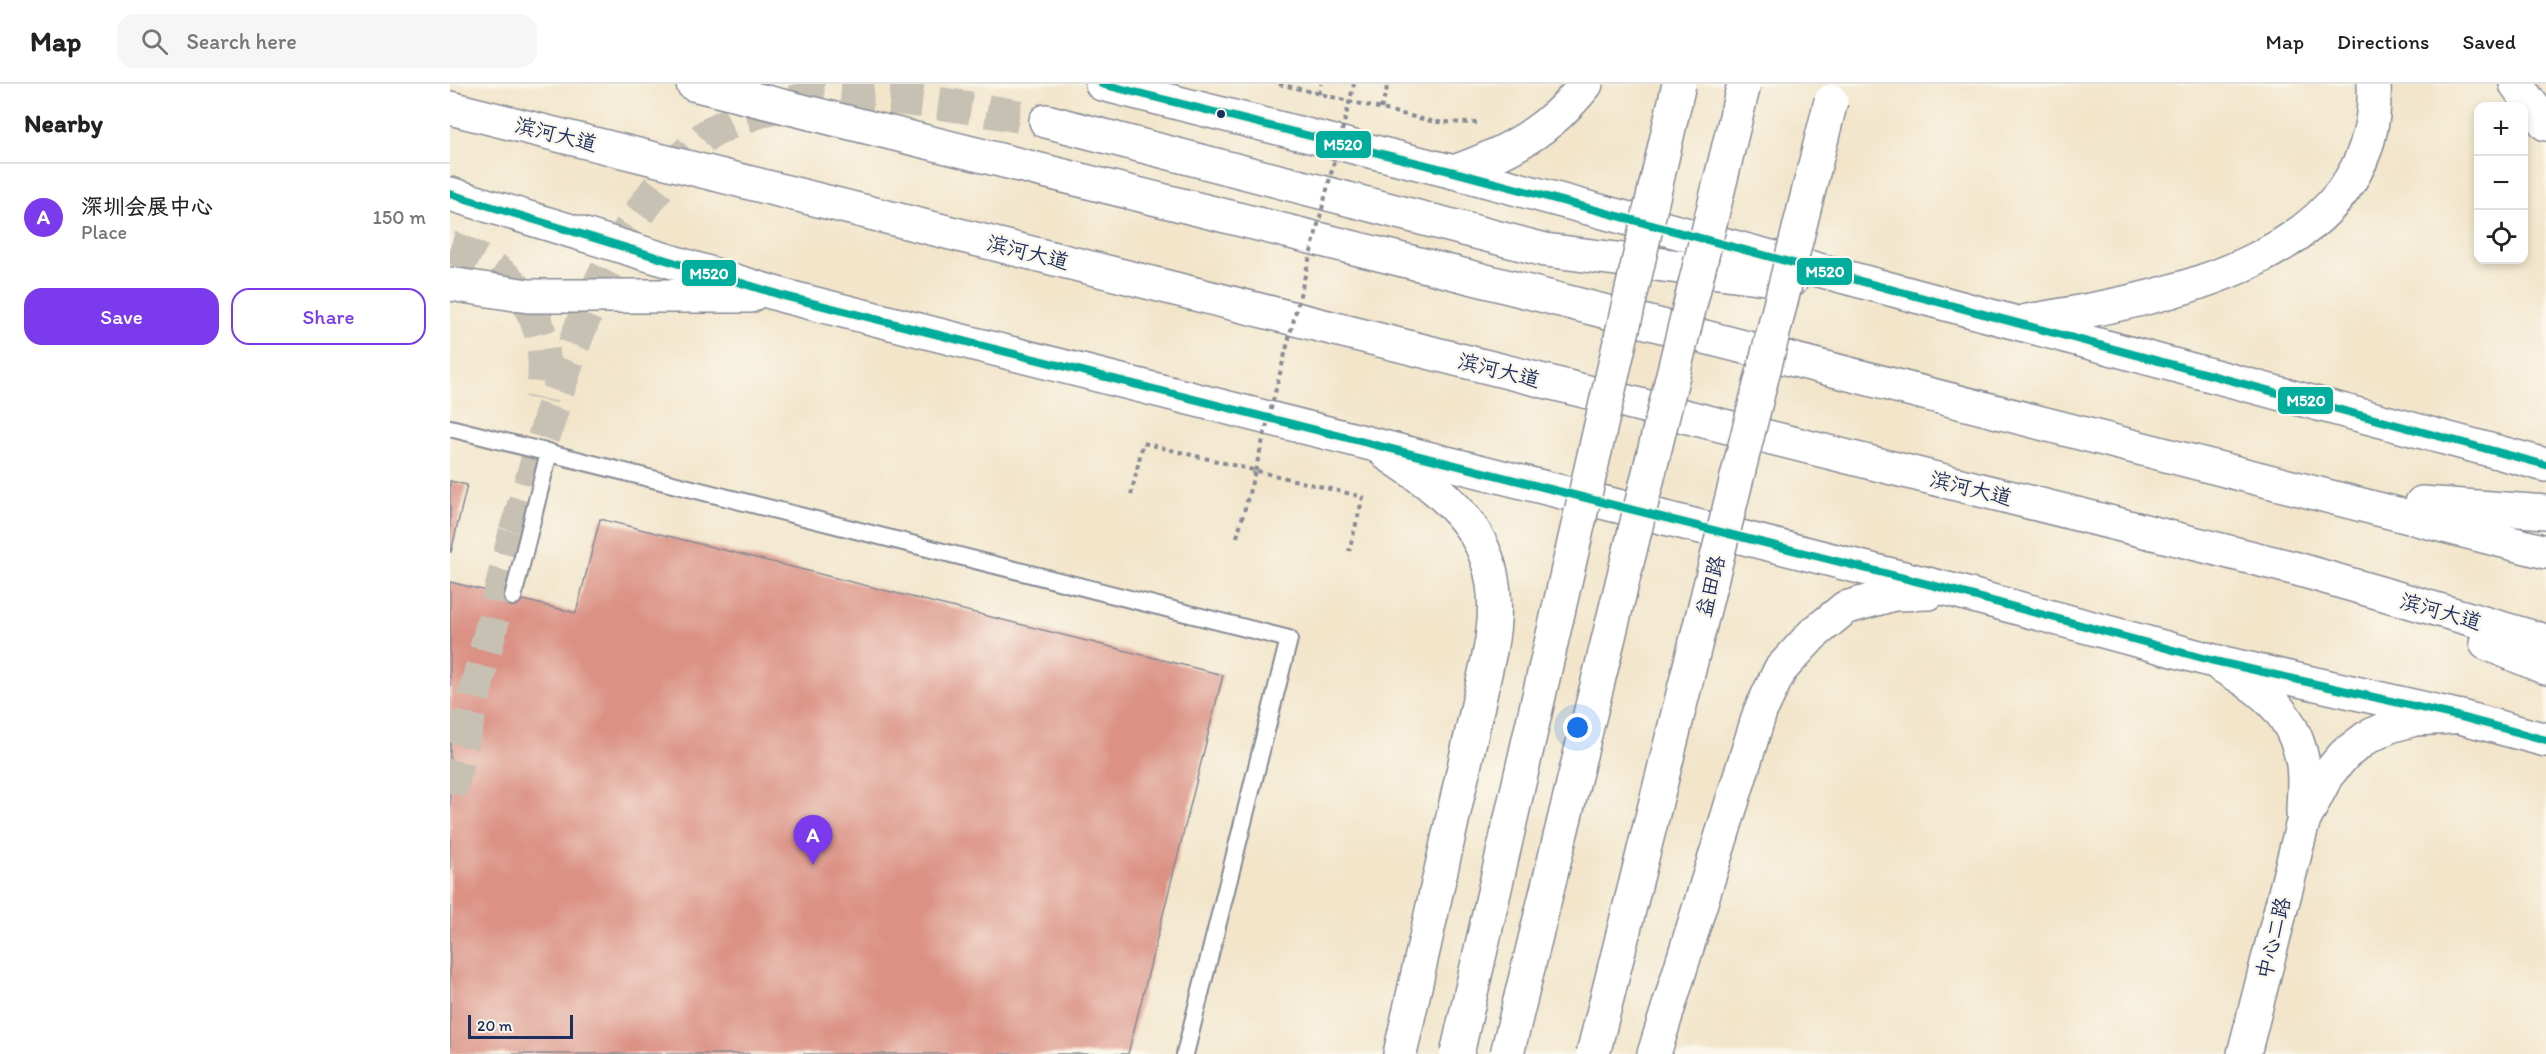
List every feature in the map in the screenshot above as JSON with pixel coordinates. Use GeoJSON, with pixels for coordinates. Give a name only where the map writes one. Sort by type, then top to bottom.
{"type":"FeatureCollection","features":[{"type":"Feature","properties":{"kind":"main road"},"geometry":{"type":"LineString","coordinates":[[693,84],[1419,264],[2546,552]]}},
{"type":"Feature","properties":{"kind":"main road"},"geometry":{"type":"LineString","coordinates":[[1454,172],[1497,156],[1533,134],[1569,105],[1586,84]]}},
{"type":"Feature","properties":{"kind":"main road"},"geometry":{"type":"LineString","coordinates":[[1457,1054],[1679,84]]}},
{"type":"Feature","properties":{"kind":"main road"},"geometry":{"type":"LineString","coordinates":[[1507,1054],[1744,84]]}},
{"type":"Feature","properties":{"kind":"main road"},"geometry":{"type":"LineString","coordinates":[[2017,323],[2103,309],[2163,294],[2222,274],[2272,252],[2317,220],[2349,182],[2368,141],[2375,96],[2374,84]]}},
{"type":"Feature","properties":{"kind":"main road"},"geometry":{"type":"LineString","coordinates":[[2516,84],[2546,124]]}},
{"type":"Feature","properties":{"kind":"main road"},"geometry":{"type":"LineString","coordinates":[[1115,86],[1454,172],[2546,465]]}},
{"type":"Feature","properties":{"kind":"main road","name":"益田路"},"geometry":{"type":"LineString","coordinates":[[1593,1054],[1834,90]]}},
{"type":"Feature","properties":{"kind":"main road","name":"滨河大道"},"geometry":{"type":"LineString","coordinates":[[450,108],[2297,569],[2546,641]]}},
{"type":"Feature","properties":{"kind":"main road"},"geometry":{"type":"LineString","coordinates":[[1046,121],[1545,250],[1912,296]]}},
{"type":"Feature","properties":{"kind":"main road"},"geometry":{"type":"LineString","coordinates":[[450,194],[784,296],[1955,591],[2210,660],[2457,716],[2546,740]]}},
{"type":"Feature","properties":{"kind":"main road"},"geometry":{"type":"LineString","coordinates":[[450,284],[528,296],[784,296]]}},
{"type":"Feature","properties":{"kind":"main road"},"geometry":{"type":"LineString","coordinates":[[1368,442],[1426,482],[1459,510],[1473,528],[1489,564],[1496,610],[1490,651],[1400,1054]]}},
{"type":"Feature","properties":{"kind":"main road"},"geometry":{"type":"LineString","coordinates":[[2306,491],[2460,507],[2546,512]]}},
{"type":"Feature","properties":{"kind":"main road"},"geometry":{"type":"LineString","coordinates":[[2297,569],[2546,668]]}},
{"type":"Feature","properties":{"kind":"main road"},"geometry":{"type":"LineString","coordinates":[[1654,1054],[1760,712],[1780,670],[1812,635],[1845,608],[1894,594],[1955,591]]}},
{"type":"Feature","properties":{"kind":"main road","name":"中心二路"},"geometry":{"type":"LineString","coordinates":[[2210,660],[2247,680],[2264,693],[2288,724],[2302,760],[2302,822],[2244,1054]]}},
{"type":"Feature","properties":{"kind":"main road","name":"中心二路"},"geometry":{"type":"LineString","coordinates":[[2302,822],[2327,776],[2345,754],[2366,738],[2390,726],[2415,719],[2457,716]]}},
{"type":"Feature","properties":{"kind":"lane"},"geometry":{"type":"LineString","coordinates":[[450,428],[1289,639],[1185,1054]]}},
{"type":"Feature","properties":{"kind":"lane"},"geometry":{"type":"LineString","coordinates":[[513,597],[549,452]]}},
{"type":"Feature","properties":{"kind":"path"},"geometry":{"type":"LineString","coordinates":[[1279,84],[1452,124],[1488,122]]}},
{"type":"Feature","properties":{"kind":"path"},"geometry":{"type":"LineString","coordinates":[[1319,94],[1321,84]]}},
{"type":"Feature","properties":{"kind":"path"},"geometry":{"type":"LineString","coordinates":[[1237,537],[1354,84]]}},
{"type":"Feature","properties":{"kind":"path"},"geometry":{"type":"LineString","coordinates":[[1381,109],[1388,84]]}},
{"type":"Feature","properties":{"kind":"path"},"geometry":{"type":"LineString","coordinates":[[1131,495],[1143,443],[1363,497],[1349,551]]}},
{"type":"Feature","properties":{"kind":"building"},"geometry":{"type":"Polygon","coordinates":[[[450,481],[467,485],[451,552],[450,552],[450,481]]]}},
{"type":"Feature","properties":{"kind":"building"},"geometry":{"type":"Polygon","coordinates":[[[600,519],[1223,675],[1128,1054],[450,1054],[450,582],[576,613],[600,519]]]}},
{"type":"Feature","properties":{"kind":"tunnel"},"geometry":{"type":"LineString","coordinates":[[515,532],[570,356],[605,273],[627,232],[654,193],[685,156],[706,136],[728,124],[759,112],[806,98],[821,96],[926,102],[1046,121]]}},
{"type":"Feature","properties":{"kind":"tunnel"},"geometry":{"type":"LineString","coordinates":[[450,247],[497,271],[515,286],[528,304],[538,325],[543,348],[544,373],[541,400]]}},
{"type":"Feature","properties":{"kind":"tunnel"},"geometry":{"type":"LineString","coordinates":[[450,793],[515,532]]}},
{"type":"Feature","properties":{"kind":"transit line","name":"M520"},"geometry":{"type":"LineString","coordinates":[[1102,84],[1454,172],[2546,465]]}},
{"type":"Feature","properties":{"kind":"transit line","name":"M520"},"geometry":{"type":"LineString","coordinates":[[450,194],[784,296],[1955,591],[2210,660],[2457,716],[2546,740]]}},
{"type":"Feature","properties":{"kind":"place","name":"深圳会展中心"},"geometry":{"type":"Point","coordinates":[813,865]}}]}
